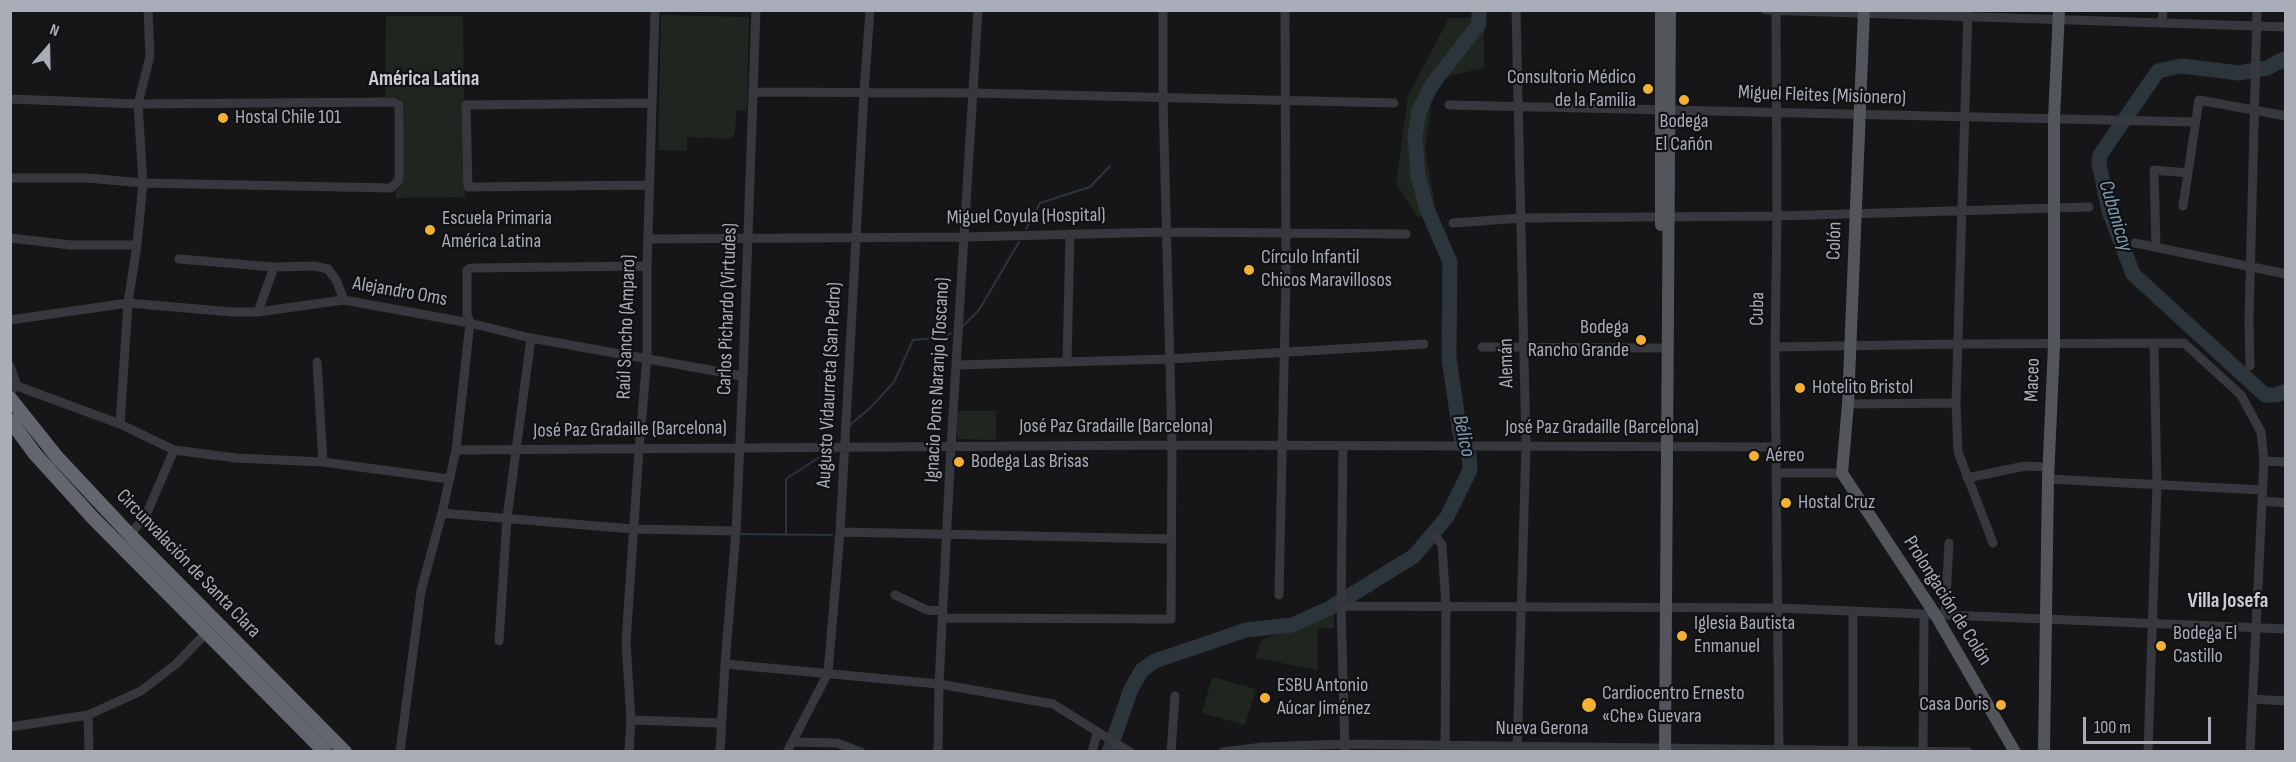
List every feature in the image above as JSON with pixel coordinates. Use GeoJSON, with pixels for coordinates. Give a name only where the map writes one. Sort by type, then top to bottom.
{"type":"FeatureCollection","features":[{"type":"Feature","properties":{"kind":"highway","name":"Circunvalación de Santa Clara"},"geometry":{"type":"LineString","coordinates":[[13,392],[57,457],[130,535],[345,752]]}},
{"type":"Feature","properties":{"kind":"highway","name":"Circunvalación de Santa Clara"},"geometry":{"type":"LineString","coordinates":[[10,420],[35,454],[93,518],[325,752]]}},
{"type":"Feature","properties":{"kind":"main road"},"geometry":{"type":"LineString","coordinates":[[1661,10],[1666,110]]}},
{"type":"Feature","properties":{"kind":"main road"},"geometry":{"type":"LineString","coordinates":[[1661,750],[1666,110],[1670,10]]}},
{"type":"Feature","properties":{"kind":"main road","name":"Colón"},"geometry":{"type":"LineString","coordinates":[[1842,473],[1851,346],[1864,12]]}},
{"type":"Feature","properties":{"kind":"main road","name":"Maceo"},"geometry":{"type":"LineString","coordinates":[[2044,752],[2049,473],[2054,345],[2054,119],[2059,15]]}},
{"type":"Feature","properties":{"kind":"main road"},"geometry":{"type":"LineString","coordinates":[[1663,446],[1660,348],[1666,217]]}},
{"type":"Feature","properties":{"kind":"main road","name":"Prolongación de Colón"},"geometry":{"type":"LineString","coordinates":[[1842,473],[1935,614],[2014,752]]}},
{"type":"Feature","properties":{"kind":"street"},"geometry":{"type":"LineString","coordinates":[[120,424],[128,303],[143,183],[138,104],[150,56],[148,10]]}},
{"type":"Feature","properties":{"kind":"street","name":"Raúl Sancho (Amparo)"},"geometry":{"type":"LineString","coordinates":[[629,752],[631,720],[626,642],[639,450],[648,357],[647,266],[655,10]]}},
{"type":"Feature","properties":{"kind":"street","name":"Carlos Pichardo (Virtudes)"},"geometry":{"type":"LineString","coordinates":[[720,752],[724,664],[736,531],[756,10]]}},
{"type":"Feature","properties":{"kind":"street","name":"Augusto Vidaurreta (San Pedro)"},"geometry":{"type":"LineString","coordinates":[[788,752],[828,673],[840,532],[870,10]]}},
{"type":"Feature","properties":{"kind":"street","name":"Ignacio Pons Naranjo (Toscano)"},"geometry":{"type":"LineString","coordinates":[[938,752],[939,684],[951,446],[978,10]]}},
{"type":"Feature","properties":{"kind":"street"},"geometry":{"type":"LineString","coordinates":[[895,595],[927,610],[942,614],[1171,619],[1172,445],[1163,98],[1163,10]]}},
{"type":"Feature","properties":{"kind":"street"},"geometry":{"type":"LineString","coordinates":[[1279,595],[1286,276],[1285,10]]}},
{"type":"Feature","properties":{"kind":"street","name":"Alemán"},"geometry":{"type":"LineString","coordinates":[[1516,10],[1526,445],[1518,749]]}},
{"type":"Feature","properties":{"kind":"street"},"geometry":{"type":"LineString","coordinates":[[1765,10],[2059,15],[2162,23],[2286,27]]}},
{"type":"Feature","properties":{"kind":"street"},"geometry":{"type":"LineString","coordinates":[[2162,23],[2163,10]]}},
{"type":"Feature","properties":{"kind":"street"},"geometry":{"type":"LineString","coordinates":[[2250,366],[2250,267],[2257,10]]}},
{"type":"Feature","properties":{"kind":"street","name":"Cuba"},"geometry":{"type":"LineString","coordinates":[[1776,11],[1778,216],[1775,347],[1779,750]]}},
{"type":"Feature","properties":{"kind":"street"},"geometry":{"type":"LineString","coordinates":[[1968,14],[1963,210],[1956,344],[1958,452],[1993,543]]}},
{"type":"Feature","properties":{"kind":"street"},"geometry":{"type":"LineString","coordinates":[[753,92],[973,93],[1394,103]]}},
{"type":"Feature","properties":{"kind":"street"},"geometry":{"type":"LineString","coordinates":[[10,99],[138,104],[394,102],[399,105],[399,180],[391,188],[143,183],[88,178],[10,178]]}},
{"type":"Feature","properties":{"kind":"street"},"geometry":{"type":"LineString","coordinates":[[2183,206],[2199,100],[2286,116]]}},
{"type":"Feature","properties":{"kind":"street"},"geometry":{"type":"LineString","coordinates":[[649,185],[468,187],[466,105],[652,103]]}},
{"type":"Feature","properties":{"kind":"street","name":"Miguel Fleites (Misionero)"},"geometry":{"type":"LineString","coordinates":[[1449,105],[2195,122]]}},
{"type":"Feature","properties":{"kind":"street"},"geometry":{"type":"LineString","coordinates":[[2156,247],[2154,170],[2188,173]]}},
{"type":"Feature","properties":{"kind":"street"},"geometry":{"type":"LineString","coordinates":[[1453,224],[1522,218],[1778,216],[2089,207]]}},
{"type":"Feature","properties":{"kind":"street","name":"Miguel Coyula (Hospital)"},"geometry":{"type":"LineString","coordinates":[[648,239],[748,240],[1166,232],[1406,234]]}},
{"type":"Feature","properties":{"kind":"street"},"geometry":{"type":"LineString","coordinates":[[1067,362],[1070,234]]}},
{"type":"Feature","properties":{"kind":"street"},"geometry":{"type":"LineString","coordinates":[[10,238],[71,245],[137,245]]}},
{"type":"Feature","properties":{"kind":"street"},"geometry":{"type":"LineString","coordinates":[[2135,243],[2286,274]]}},
{"type":"Feature","properties":{"kind":"street"},"geometry":{"type":"LineString","coordinates":[[178,259],[274,267],[315,266],[328,269],[336,280],[344,300]]}},
{"type":"Feature","properties":{"kind":"street"},"geometry":{"type":"LineString","coordinates":[[400,752],[420,591],[442,513],[456,450],[470,323],[467,314],[465,274],[471,268],[647,266]]}},
{"type":"Feature","properties":{"kind":"street"},"geometry":{"type":"LineString","coordinates":[[258,312],[274,267]]}},
{"type":"Feature","properties":{"kind":"street","name":"Alejandro Oms"},"geometry":{"type":"LineString","coordinates":[[10,320],[128,303],[258,312],[344,300],[470,323],[531,338],[648,357],[743,376]]}},
{"type":"Feature","properties":{"kind":"street"},"geometry":{"type":"LineString","coordinates":[[499,641],[507,518],[531,338]]}},
{"type":"Feature","properties":{"kind":"street"},"geometry":{"type":"LineString","coordinates":[[1775,347],[2184,343],[2241,395],[2261,432],[2264,461],[2250,752]]}},
{"type":"Feature","properties":{"kind":"street"},"geometry":{"type":"LineString","coordinates":[[956,365],[1284,354],[1424,344]]}},
{"type":"Feature","properties":{"kind":"street"},"geometry":{"type":"LineString","coordinates":[[2148,752],[2157,485],[2154,344]]}},
{"type":"Feature","properties":{"kind":"street"},"geometry":{"type":"LineString","coordinates":[[1482,347],[1660,348]]}},
{"type":"Feature","properties":{"kind":"street"},"geometry":{"type":"LineString","coordinates":[[317,362],[322,462]]}},
{"type":"Feature","properties":{"kind":"street"},"geometry":{"type":"LineString","coordinates":[[10,366],[13,392],[120,424],[174,450],[236,458],[322,462],[449,479]]}},
{"type":"Feature","properties":{"kind":"street"},"geometry":{"type":"LineString","coordinates":[[1848,404],[1956,403]]}},
{"type":"Feature","properties":{"kind":"street","name":"José Paz Gradaille (Barcelona)"},"geometry":{"type":"LineString","coordinates":[[456,450],[1172,445],[1776,447]]}},
{"type":"Feature","properties":{"kind":"street"},"geometry":{"type":"LineString","coordinates":[[1343,446],[1341,606],[1345,748]]}},
{"type":"Feature","properties":{"kind":"street"},"geometry":{"type":"LineString","coordinates":[[130,535],[146,515],[174,450]]}},
{"type":"Feature","properties":{"kind":"street"},"geometry":{"type":"LineString","coordinates":[[2264,461],[2286,462]]}},
{"type":"Feature","properties":{"kind":"street"},"geometry":{"type":"LineString","coordinates":[[1967,478],[2025,466],[2049,473],[2157,485],[2262,490]]}},
{"type":"Feature","properties":{"kind":"street"},"geometry":{"type":"LineString","coordinates":[[1776,473],[1842,473]]}},
{"type":"Feature","properties":{"kind":"street"},"geometry":{"type":"LineString","coordinates":[[2262,501],[2286,503]]}},
{"type":"Feature","properties":{"kind":"street"},"geometry":{"type":"LineString","coordinates":[[442,513],[633,529],[736,531]]}},
{"type":"Feature","properties":{"kind":"street"},"geometry":{"type":"LineString","coordinates":[[840,532],[1170,539]]}},
{"type":"Feature","properties":{"kind":"street"},"geometry":{"type":"LineString","coordinates":[[1436,537],[1442,545],[1446,607],[1446,749]]}},
{"type":"Feature","properties":{"kind":"street"},"geometry":{"type":"LineString","coordinates":[[1923,751],[1935,614],[1949,543]]}},
{"type":"Feature","properties":{"kind":"street"},"geometry":{"type":"LineString","coordinates":[[1341,606],[1778,608],[2286,628]]}},
{"type":"Feature","properties":{"kind":"street"},"geometry":{"type":"LineString","coordinates":[[1853,611],[1853,751]]}},
{"type":"Feature","properties":{"kind":"street"},"geometry":{"type":"LineString","coordinates":[[10,727],[88,715],[141,692],[176,664],[207,632]]}},
{"type":"Feature","properties":{"kind":"street"},"geometry":{"type":"LineString","coordinates":[[724,664],[939,684],[1053,704],[1130,752]]}},
{"type":"Feature","properties":{"kind":"street"},"geometry":{"type":"LineString","coordinates":[[1171,752],[1175,696]]}},
{"type":"Feature","properties":{"kind":"street"},"geometry":{"type":"LineString","coordinates":[[2253,699],[2286,701]]}},
{"type":"Feature","properties":{"kind":"street"},"geometry":{"type":"LineString","coordinates":[[88,715],[89,752]]}},
{"type":"Feature","properties":{"kind":"street"},"geometry":{"type":"LineString","coordinates":[[631,720],[720,723]]}},
{"type":"Feature","properties":{"kind":"street"},"geometry":{"type":"LineString","coordinates":[[1092,752],[1099,734]]}},
{"type":"Feature","properties":{"kind":"street"},"geometry":{"type":"LineString","coordinates":[[793,742],[837,743],[861,752]]}},
{"type":"Feature","properties":{"kind":"street","name":"Nueva Gerona"},"geometry":{"type":"LineString","coordinates":[[1223,752],[1345,748],[1968,752]]}},
{"type":"Feature","properties":{"kind":"shaded area"},"geometry":{"type":"Polygon","coordinates":[[[661,15],[749,17],[747,111],[736,110],[735,133],[731,139],[687,137],[687,151],[658,150],[661,15]]]}},
{"type":"Feature","properties":{"kind":"shaded area"},"geometry":{"type":"Polygon","coordinates":[[[386,16],[463,16],[465,197],[396,198],[396,191],[402,182],[404,105],[397,97],[385,97],[386,16]]]}},
{"type":"Feature","properties":{"kind":"shaded area"},"geometry":{"type":"Polygon","coordinates":[[[1449,18],[1484,18],[1484,68],[1445,77],[1432,97],[1425,150],[1437,216],[1418,217],[1396,185],[1408,96],[1449,18]]]}},
{"type":"Feature","properties":{"kind":"shaded area"},"geometry":{"type":"Polygon","coordinates":[[[957,411],[996,411],[996,440],[957,439],[957,411]]]}},
{"type":"Feature","properties":{"kind":"shaded area"},"geometry":{"type":"Polygon","coordinates":[[[1334,608],[1334,628],[1317,629],[1318,670],[1255,658],[1261,641],[1334,608]]]}},
{"type":"Feature","properties":{"kind":"shaded area"},"geometry":{"type":"Polygon","coordinates":[[[1212,677],[1256,689],[1245,725],[1202,713],[1212,677]]]}},
{"type":"Feature","properties":{"kind":"waterway","name":"Bélico"},"geometry":{"type":"LineString","coordinates":[[1109,752],[1131,689],[1142,670],[1155,661],[1246,630],[1292,625],[1330,608],[1414,556],[1447,517],[1470,470],[1469,456],[1460,434],[1449,358],[1450,262],[1427,209],[1418,176],[1415,137],[1419,111],[1431,86],[1479,24],[1479,10]]}},
{"type":"Feature","properties":{"kind":"waterway","name":"Cubanicay"},"geometry":{"type":"LineString","coordinates":[[2286,58],[2267,68],[2239,73],[2181,66],[2158,71],[2100,155],[2099,164],[2109,211],[2133,274],[2265,395],[2276,395],[2286,391]]}},
{"type":"Feature","properties":{"kind":"waterway"},"geometry":{"type":"LineString","coordinates":[[1026,229],[1040,203],[1090,187],[1110,166]]}},
{"type":"Feature","properties":{"kind":"waterway"},"geometry":{"type":"LineString","coordinates":[[962,327],[979,310],[1019,242]]}},
{"type":"Feature","properties":{"kind":"waterway"},"geometry":{"type":"LineString","coordinates":[[850,425],[870,408],[894,382],[913,340],[945,337],[951,333]]}},
{"type":"Feature","properties":{"kind":"waterway"},"geometry":{"type":"LineString","coordinates":[[786,535],[786,479],[821,456],[834,452]]}},
{"type":"Feature","properties":{"kind":"waterway"},"geometry":{"type":"LineString","coordinates":[[739,534],[832,535]]}},
{"type":"Feature","properties":{"kind":"place","name":"Consultorio Médico de la Familia"},"geometry":{"type":"Point","coordinates":[1648,89]}},
{"type":"Feature","properties":{"kind":"place","name":"Bodega El Cañón"},"geometry":{"type":"Point","coordinates":[1684,100]}},
{"type":"Feature","properties":{"kind":"place","name":"Hostal Chile 101"},"geometry":{"type":"Point","coordinates":[223,118]}},
{"type":"Feature","properties":{"kind":"place","name":"Escuela Primaria América Latina"},"geometry":{"type":"Point","coordinates":[430,230]}},
{"type":"Feature","properties":{"kind":"place","name":"Círculo Infantil Chicos Maravillosos"},"geometry":{"type":"Point","coordinates":[1249,270]}},
{"type":"Feature","properties":{"kind":"place","name":"Bodega Rancho Grande"},"geometry":{"type":"Point","coordinates":[1641,340]}},
{"type":"Feature","properties":{"kind":"place","name":"Hotelito Bristol"},"geometry":{"type":"Point","coordinates":[1800,388]}},
{"type":"Feature","properties":{"kind":"place","name":"Aéreo"},"geometry":{"type":"Point","coordinates":[1754,456]}},
{"type":"Feature","properties":{"kind":"place","name":"Bodega Las Brisas"},"geometry":{"type":"Point","coordinates":[959,462]}},
{"type":"Feature","properties":{"kind":"place","name":"Hostal Cruz"},"geometry":{"type":"Point","coordinates":[1786,503]}},
{"type":"Feature","properties":{"kind":"place","name":"Iglesia Bautista Enmanuel"},"geometry":{"type":"Point","coordinates":[1682,636]}},
{"type":"Feature","properties":{"kind":"place","name":"Bodega El Castillo"},"geometry":{"type":"Point","coordinates":[2161,646]}},
{"type":"Feature","properties":{"kind":"place","name":"ESBU Antonio Aúcar Jiménez"},"geometry":{"type":"Point","coordinates":[1265,698]}},
{"type":"Feature","properties":{"kind":"place","name":"Cardiocentro Ernesto «Che» Guevara"},"geometry":{"type":"Point","coordinates":[1589,705]}},
{"type":"Feature","properties":{"kind":"place","name":"Casa Doris"},"geometry":{"type":"Point","coordinates":[2001,705]}},
{"type":"Feature","properties":{"kind":"district","name":"América Latina"},"geometry":{"type":"Point","coordinates":[424,80]}},
{"type":"Feature","properties":{"kind":"district","name":"Villa Josefa"},"geometry":{"type":"Point","coordinates":[2228,602]}}]}
